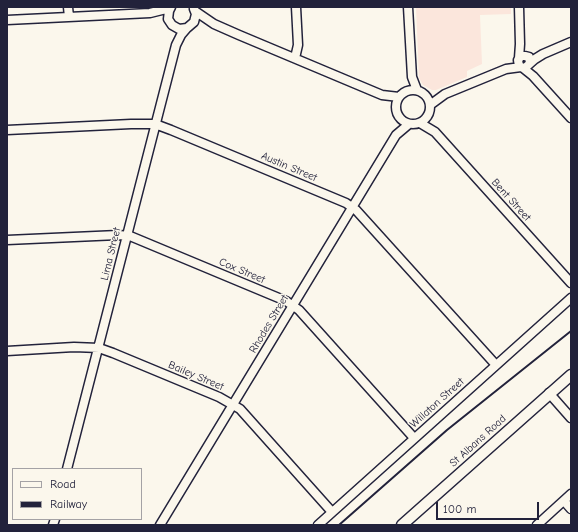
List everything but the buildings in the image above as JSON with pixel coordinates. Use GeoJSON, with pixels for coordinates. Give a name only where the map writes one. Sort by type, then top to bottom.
{"type":"FeatureCollection","features":[{"type":"Feature","properties":{"kind":"main road","name":"St Albans Road"},"geometry":{"type":"LineString","coordinates":[[402,525],[571,375]]}},
{"type":"Feature","properties":{"kind":"street"},"geometry":{"type":"LineString","coordinates":[[68,7],[69,17]]}},
{"type":"Feature","properties":{"kind":"street"},"geometry":{"type":"LineString","coordinates":[[150,13],[170,7]]}},
{"type":"Feature","properties":{"kind":"street"},"geometry":{"type":"LineString","coordinates":[[170,7],[168,11],[170,22]]}},
{"type":"Feature","properties":{"kind":"street"},"geometry":{"type":"LineString","coordinates":[[295,58],[298,45],[296,7]]}},
{"type":"Feature","properties":{"kind":"street"},"geometry":{"type":"LineString","coordinates":[[408,7],[412,76],[417,90]]}},
{"type":"Feature","properties":{"kind":"street"},"geometry":{"type":"LineString","coordinates":[[519,7],[520,44],[524,62],[533,76],[571,118]]}},
{"type":"Feature","properties":{"kind":"street"},"geometry":{"type":"LineString","coordinates":[[189,27],[196,18],[194,9]]}},
{"type":"Feature","properties":{"kind":"street"},"geometry":{"type":"LineString","coordinates":[[194,9],[214,24],[382,95],[399,97]]}},
{"type":"Feature","properties":{"kind":"street"},"geometry":{"type":"LineString","coordinates":[[7,20],[150,13],[161,15],[179,29],[214,24]]}},
{"type":"Feature","properties":{"kind":"street","name":"Lima Street"},"geometry":{"type":"LineString","coordinates":[[170,22],[175,33],[176,45]]}},
{"type":"Feature","properties":{"kind":"street","name":"Lima Street"},"geometry":{"type":"LineString","coordinates":[[67,468],[176,45],[181,35],[189,27]]}},
{"type":"Feature","properties":{"kind":"street"},"geometry":{"type":"LineString","coordinates":[[427,97],[445,94],[571,42]]}},
{"type":"Feature","properties":{"kind":"street"},"geometry":{"type":"LineString","coordinates":[[407,91],[412,76]]}},
{"type":"Feature","properties":{"kind":"street"},"geometry":{"type":"LineString","coordinates":[[417,90],[422,92],[427,97],[430,105],[428,117],[420,123],[409,124],[400,118],[397,113],[396,107],[399,97],[407,91],[417,90]]}},
{"type":"Feature","properties":{"kind":"street"},"geometry":{"type":"LineString","coordinates":[[430,105],[445,94]]}},
{"type":"Feature","properties":{"kind":"street"},"geometry":{"type":"LineString","coordinates":[[382,95],[396,107]]}},
{"type":"Feature","properties":{"kind":"street","name":"Bent Street"},"geometry":{"type":"LineString","coordinates":[[428,117],[435,132],[571,284]]}},
{"type":"Feature","properties":{"kind":"street","name":"Rhodes Street"},"geometry":{"type":"LineString","coordinates":[[160,525],[232,404],[294,306],[396,135],[400,118]]}},
{"type":"Feature","properties":{"kind":"street","name":"Bent Street"},"geometry":{"type":"LineString","coordinates":[[420,123],[435,132]]}},
{"type":"Feature","properties":{"kind":"street","name":"Austin Street"},"geometry":{"type":"LineString","coordinates":[[7,130],[155,124],[352,207],[496,365]]}},
{"type":"Feature","properties":{"kind":"street","name":"Rhodes Street"},"geometry":{"type":"LineString","coordinates":[[396,135],[409,124]]}},
{"type":"Feature","properties":{"kind":"street","name":"Cox Street"},"geometry":{"type":"LineString","coordinates":[[7,240],[126,236],[278,298],[294,306],[414,438]]}},
{"type":"Feature","properties":{"kind":"street","name":"Willaton Street"},"geometry":{"type":"LineString","coordinates":[[318,525],[571,298]]}},
{"type":"Feature","properties":{"kind":"street","name":"Bailey Street"},"geometry":{"type":"LineString","coordinates":[[7,351],[99,348],[127,358],[232,404],[240,409],[332,512]]}},
{"type":"Feature","properties":{"kind":"street"},"geometry":{"type":"LineString","coordinates":[[549,393],[571,418]]}},
{"type":"Feature","properties":{"kind":"street"},"geometry":{"type":"LineString","coordinates":[[537,525],[571,494]]}},
{"type":"Feature","properties":{"kind":"street"},"geometry":{"type":"LineString","coordinates":[[564,501],[571,508]]}},
{"type":"Feature","properties":{"kind":"shaded area"},"geometry":{"type":"Polygon","coordinates":[[[416,7],[511,7],[511,14],[480,15],[482,64],[467,71],[467,77],[436,90],[432,90],[423,85],[419,78],[416,7]]]}},
{"type":"Feature","properties":{"kind":"railway"},"geometry":{"type":"LineString","coordinates":[[339,525],[447,430],[571,331]]}}]}
